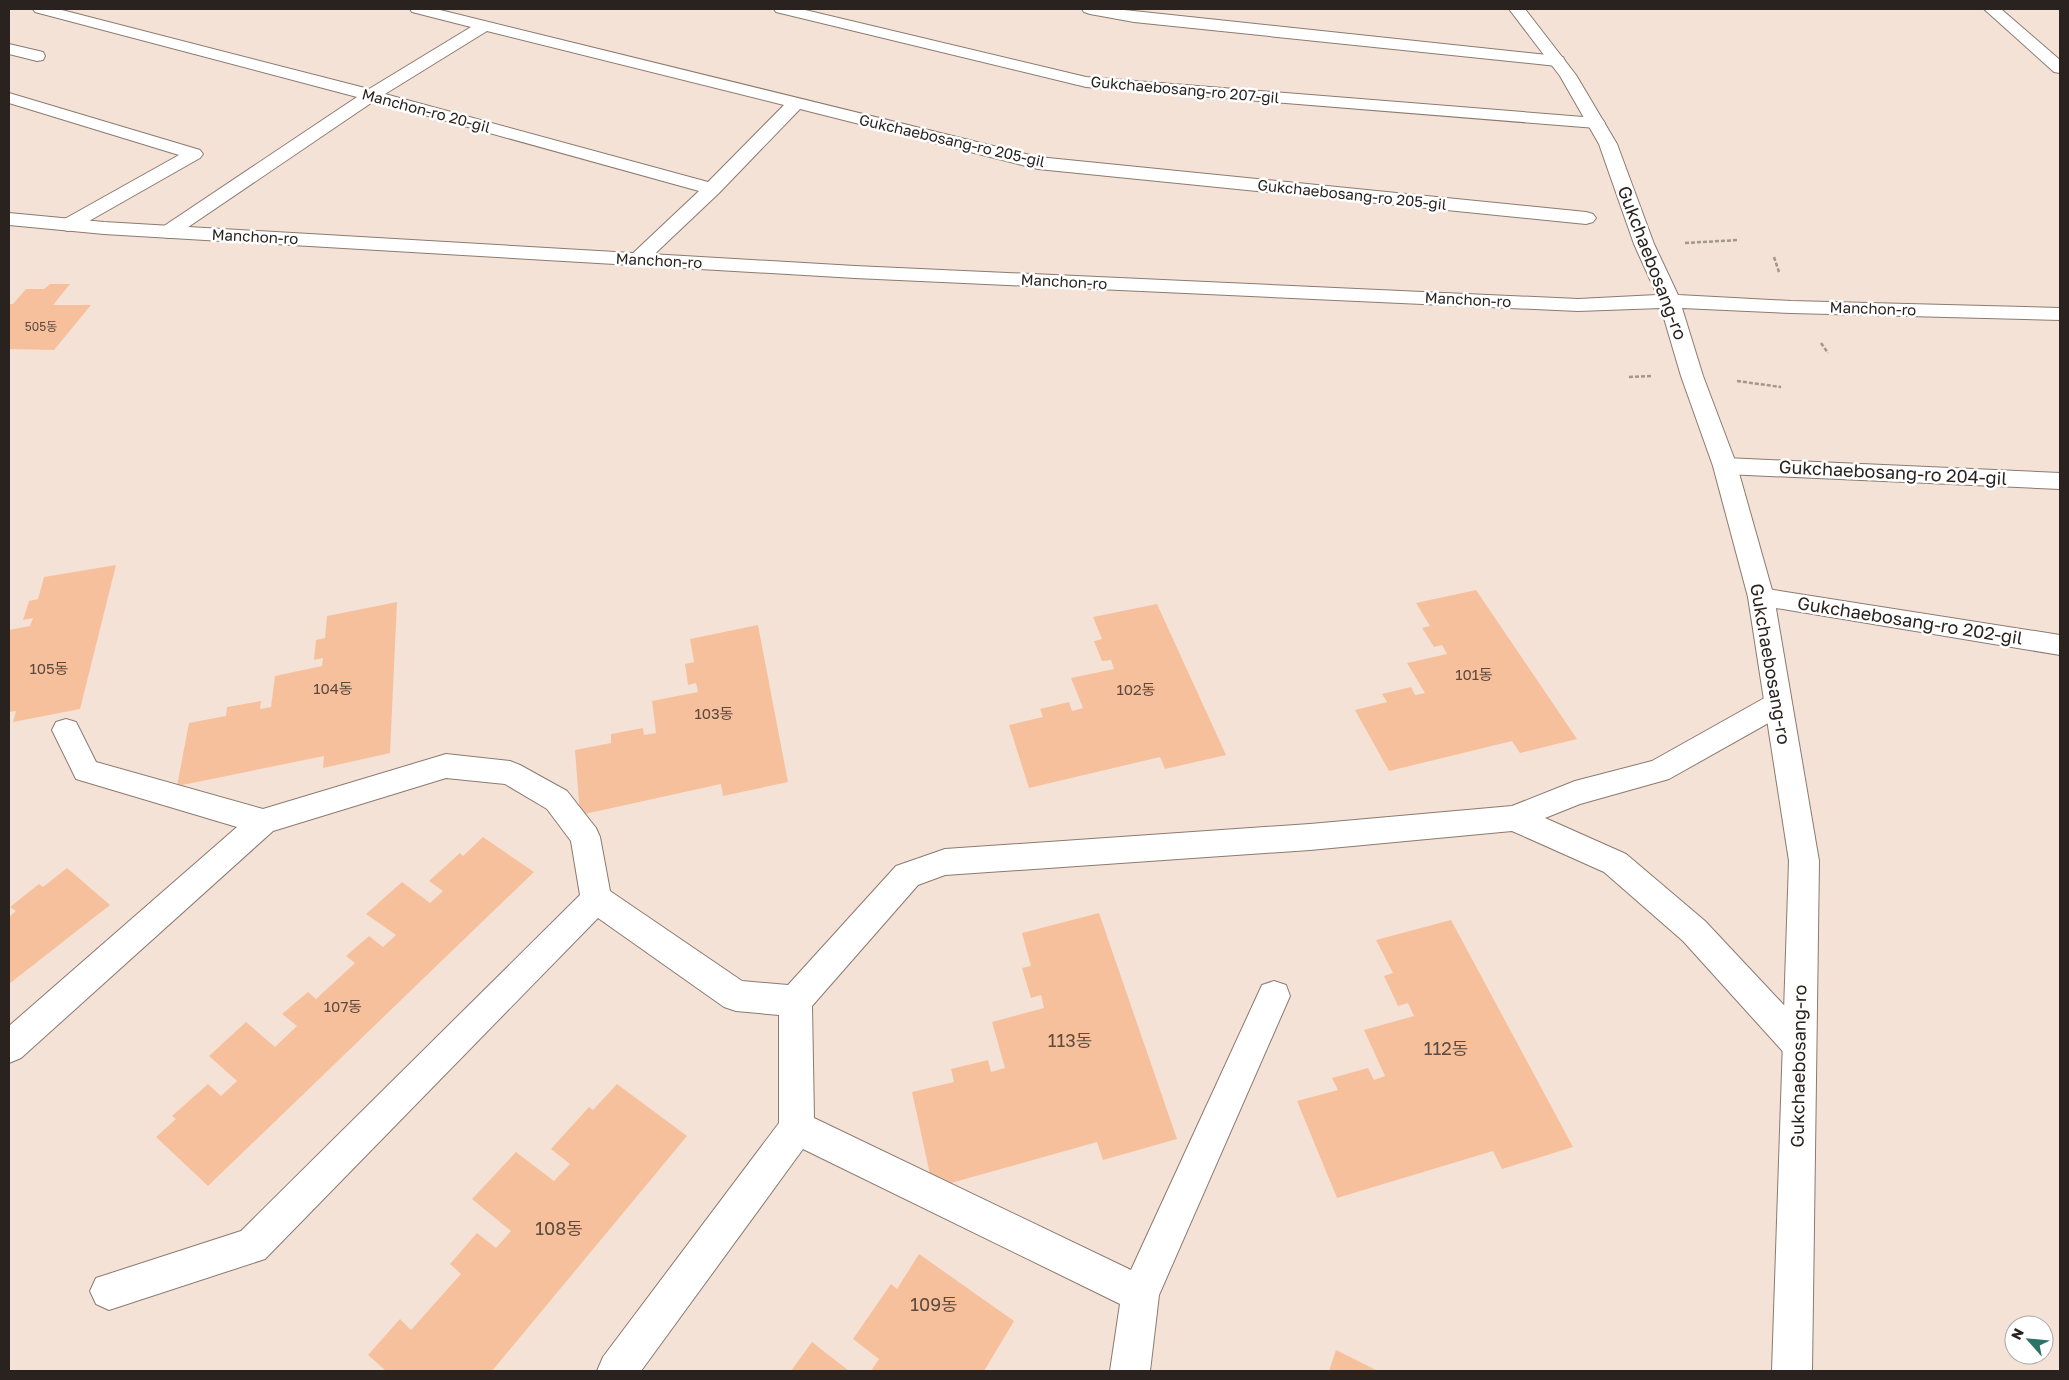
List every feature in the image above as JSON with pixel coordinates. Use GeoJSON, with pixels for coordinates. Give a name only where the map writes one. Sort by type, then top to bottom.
{"type":"FeatureCollection","features":[{"type":"Feature","properties":{"kind":"street","name":"Manchon-ro 20-gil"},"geometry":{"type":"LineString","coordinates":[[41,9],[370,95],[712,189]]}},
{"type":"Feature","properties":{"kind":"street","name":"Gukchaebosang-ro 205-gil"},"geometry":{"type":"LineString","coordinates":[[418,9],[1038,163],[1586,218]]}},
{"type":"Feature","properties":{"kind":"street","name":"Gukchaebosang-ro 207-gil"},"geometry":{"type":"LineString","coordinates":[[782,9],[1086,82],[1596,123]]}},
{"type":"Feature","properties":{"kind":"street"},"geometry":{"type":"LineString","coordinates":[[1090,9],[1134,18],[1557,61]]}},
{"type":"Feature","properties":{"kind":"street","name":"Gukchaebosang-ro"},"geometry":{"type":"LineString","coordinates":[[1516,9],[1568,75],[1608,144],[1644,244],[1670,301],[1692,376],[1725,466],[1760,597],[1804,861],[1792,1371]]}},
{"type":"Feature","properties":{"kind":"street"},"geometry":{"type":"LineString","coordinates":[[1992,9],[2060,68]]}},
{"type":"Feature","properties":{"kind":"street"},"geometry":{"type":"LineString","coordinates":[[168,232],[370,95],[484,25]]}},
{"type":"Feature","properties":{"kind":"street"},"geometry":{"type":"LineString","coordinates":[[9,49],[37,56]]}},
{"type":"Feature","properties":{"kind":"street"},"geometry":{"type":"LineString","coordinates":[[9,98],[194,154],[68,225]]}},
{"type":"Feature","properties":{"kind":"street"},"geometry":{"type":"LineString","coordinates":[[637,260],[712,189],[796,103]]}},
{"type":"Feature","properties":{"kind":"street","name":"Manchon-ro"},"geometry":{"type":"LineString","coordinates":[[9,219],[168,232],[865,273],[1568,305],[1670,301],[1791,307],[2060,314]]}},
{"type":"Feature","properties":{"kind":"street","name":"Gukchaebosang-ro 204-gil"},"geometry":{"type":"LineString","coordinates":[[1725,466],[2060,481]]}},
{"type":"Feature","properties":{"kind":"street","name":"Gukchaebosang-ro 202-gil"},"geometry":{"type":"LineString","coordinates":[[1760,597],[2060,645]]}},
{"type":"Feature","properties":{"kind":"street"},"geometry":{"type":"LineString","coordinates":[[617,1371],[797,1128],[795,1001],[907,875],[945,862],[1310,837],[1514,818],[1575,793],[1659,770],[1778,704]]}},
{"type":"Feature","properties":{"kind":"street"},"geometry":{"type":"LineString","coordinates":[[66,730],[86,771],[263,822]]}},
{"type":"Feature","properties":{"kind":"street"},"geometry":{"type":"LineString","coordinates":[[9,1047],[263,822],[446,766],[510,773],[557,800],[586,837],[596,899],[736,996],[795,1001]]}},
{"type":"Feature","properties":{"kind":"street"},"geometry":{"type":"LineString","coordinates":[[1514,818],[1615,862],[1694,931],[1799,1045]]}},
{"type":"Feature","properties":{"kind":"street"},"geometry":{"type":"LineString","coordinates":[[109,1291],[252,1246],[596,899]]}},
{"type":"Feature","properties":{"kind":"street"},"geometry":{"type":"LineString","coordinates":[[1130,1371],[1140,1294],[1274,996]]}},
{"type":"Feature","properties":{"kind":"street"},"geometry":{"type":"LineString","coordinates":[[797,1128],[1140,1294]]}},
{"type":"Feature","properties":{"kind":"building"},"geometry":{"type":"Polygon","coordinates":[[[50,284],[70,284],[53,305],[91,305],[54,350],[9,349],[9,304],[13,304],[26,289],[44,289],[50,284]]]}},
{"type":"Feature","properties":{"kind":"building"},"geometry":{"type":"Polygon","coordinates":[[[116,565],[80,709],[13,722],[16,711],[9,712],[9,630],[30,626],[33,618],[23,620],[29,601],[38,599],[44,577],[116,565]]]}},
{"type":"Feature","properties":{"kind":"building"},"geometry":{"type":"Polygon","coordinates":[[[1476,590],[1577,739],[1520,753],[1512,741],[1389,771],[1355,710],[1387,702],[1382,694],[1411,687],[1415,695],[1425,693],[1407,663],[1447,654],[1442,645],[1434,647],[1422,628],[1430,626],[1416,603],[1476,590]]]}},
{"type":"Feature","properties":{"kind":"building"},"geometry":{"type":"Polygon","coordinates":[[[397,602],[390,753],[323,768],[324,756],[177,786],[189,723],[226,716],[227,707],[261,701],[260,709],[271,707],[275,676],[322,666],[323,658],[314,660],[316,640],[325,638],[327,616],[397,602]]]}},
{"type":"Feature","properties":{"kind":"building"},"geometry":{"type":"Polygon","coordinates":[[[1157,604],[1226,755],[1165,769],[1160,757],[1029,788],[1009,725],[1043,717],[1040,709],[1069,702],[1072,711],[1083,708],[1071,678],[1114,669],[1111,660],[1102,661],[1094,641],[1102,639],[1093,617],[1157,604]]]}},
{"type":"Feature","properties":{"kind":"building"},"geometry":{"type":"Polygon","coordinates":[[[758,625],[788,782],[723,796],[721,784],[580,815],[575,750],[611,743],[611,734],[643,728],[644,735],[656,733],[652,701],[698,692],[696,683],[688,685],[685,664],[694,662],[690,639],[758,625]]]}},
{"type":"Feature","properties":{"kind":"building"},"geometry":{"type":"Polygon","coordinates":[[[483,837],[534,872],[208,1186],[156,1137],[176,1119],[172,1116],[208,1084],[221,1096],[237,1081],[209,1056],[246,1022],[275,1047],[297,1026],[282,1014],[308,992],[316,999],[355,963],[346,956],[369,936],[383,947],[396,935],[366,914],[402,882],[430,903],[443,891],[429,881],[460,853],[463,856],[483,837]]]}},
{"type":"Feature","properties":{"kind":"building"},"geometry":{"type":"Polygon","coordinates":[[[67,868],[110,905],[9,984],[9,917],[16,911],[10,907],[39,884],[43,887],[67,868]]]}},
{"type":"Feature","properties":{"kind":"building"},"geometry":{"type":"Polygon","coordinates":[[[1099,913],[1177,1139],[1103,1160],[1097,1142],[933,1188],[912,1092],[954,1082],[951,1069],[988,1060],[991,1072],[1005,1068],[992,1022],[1044,1008],[1041,995],[1031,998],[1022,968],[1031,966],[1022,933],[1099,913]]]}},
{"type":"Feature","properties":{"kind":"building"},"geometry":{"type":"Polygon","coordinates":[[[1451,920],[1573,1147],[1502,1169],[1493,1151],[1337,1198],[1297,1101],[1338,1090],[1332,1078],[1368,1068],[1374,1080],[1385,1076],[1364,1030],[1414,1016],[1408,1003],[1398,1006],[1384,976],[1393,973],[1376,940],[1451,920]]]}},
{"type":"Feature","properties":{"kind":"building"},"geometry":{"type":"Polygon","coordinates":[[[617,1084],[687,1136],[492,1371],[386,1371],[368,1355],[400,1319],[411,1330],[461,1274],[450,1264],[477,1233],[496,1248],[511,1231],[472,1199],[516,1152],[554,1181],[570,1164],[551,1149],[589,1107],[593,1110],[617,1084]]]}},
{"type":"Feature","properties":{"kind":"building"},"geometry":{"type":"Polygon","coordinates":[[[919,1254],[1014,1321],[984,1371],[871,1371],[879,1359],[853,1339],[891,1284],[897,1289],[919,1254]]]}},
{"type":"Feature","properties":{"kind":"building"},"geometry":{"type":"Polygon","coordinates":[[[812,1342],[849,1371],[791,1371],[812,1342]]]}},
{"type":"Feature","properties":{"kind":"building"},"geometry":{"type":"Polygon","coordinates":[[[1336,1350],[1378,1371],[1329,1371],[1336,1350]]]}}]}
